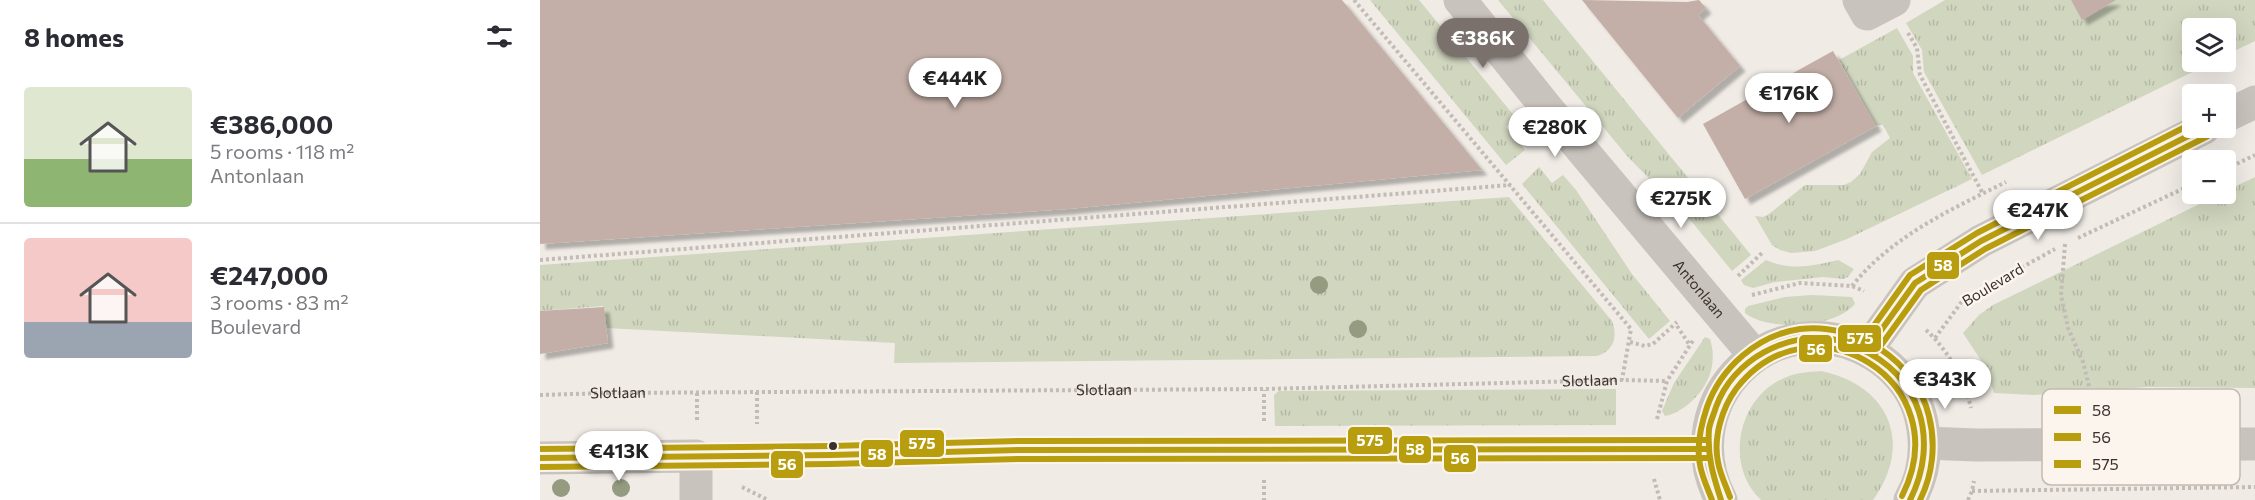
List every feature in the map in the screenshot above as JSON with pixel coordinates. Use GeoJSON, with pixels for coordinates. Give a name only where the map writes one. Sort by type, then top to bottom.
{"type":"FeatureCollection","features":[{"type":"Feature","properties":{"kind":"street","name":"Antonlaan"},"geometry":{"type":"LineString","coordinates":[[1460,0],[1546,107],[1755,356]]}},
{"type":"Feature","properties":{"kind":"street"},"geometry":{"type":"LineString","coordinates":[[1867,351],[1914,283],[1981,241],[2184,138]]}},
{"type":"Feature","properties":{"kind":"street"},"geometry":{"type":"LineString","coordinates":[[1721,500],[1710,475],[1707,449],[1708,431],[1719,397],[1728,381],[1755,356],[1791,340],[1810,338],[1839,340],[1867,351],[1883,360],[1908,389],[1917,406],[1924,443],[1921,475],[1910,500]]}},
{"type":"Feature","properties":{"kind":"street"},"geometry":{"type":"LineString","coordinates":[[1924,443],[2042,445]]}},
{"type":"Feature","properties":{"kind":"street"},"geometry":{"type":"LineString","coordinates":[[2240,444],[2255,444]]}},
{"type":"Feature","properties":{"kind":"street"},"geometry":{"type":"LineString","coordinates":[[540,458],[696,456],[696,500]]}},
{"type":"Feature","properties":{"kind":"lane"},"geometry":{"type":"LineString","coordinates":[[696,456],[1020,450],[1707,449]]}},
{"type":"Feature","properties":{"kind":"path"},"geometry":{"type":"LineString","coordinates":[[1354,0],[1631,329],[1622,380]]}},
{"type":"Feature","properties":{"kind":"path"},"geometry":{"type":"LineString","coordinates":[[1881,1],[1917,48],[1920,75],[1983,194]]}},
{"type":"Feature","properties":{"kind":"path"},"geometry":{"type":"LineString","coordinates":[[2236,164],[2255,155]]}},
{"type":"Feature","properties":{"kind":"path"},"geometry":{"type":"LineString","coordinates":[[540,260],[1511,185]]}},
{"type":"Feature","properties":{"kind":"path","name":"Boulevard"},"geometry":{"type":"LineString","coordinates":[[1972,415],[1967,392],[1959,374],[1935,338],[1963,300],[2065,244],[2182,189]]}},
{"type":"Feature","properties":{"kind":"path"},"geometry":{"type":"LineString","coordinates":[[2065,244],[2061,295],[2068,328],[2083,362],[2089,389]]}},
{"type":"Feature","properties":{"kind":"path","name":"Slotlaan"},"geometry":{"type":"LineString","coordinates":[[540,395],[1264,389],[1622,380],[1667,381]]}},
{"type":"Feature","properties":{"kind":"path"},"geometry":{"type":"LineString","coordinates":[[1968,500],[1972,491],[2255,487]]}},
{"type":"Feature","properties":{"kind":"green space"},"geometry":{"type":"Polygon","coordinates":[[[1370,0],[1419,0],[1516,118],[1506,127],[1525,150],[1506,165],[1370,0]]]}},
{"type":"Feature","properties":{"kind":"green space"},"geometry":{"type":"Polygon","coordinates":[[[1498,0],[1543,0],[1751,255],[1732,271],[1692,222],[1628,157],[1498,0]]]}},
{"type":"Feature","properties":{"kind":"green space"},"geometry":{"type":"Polygon","coordinates":[[[1945,0],[2255,0],[2255,41],[2236,50],[2236,18],[2182,18],[2182,72],[2193,72],[1982,175],[1924,72],[1922,50],[1906,23],[1945,0]]]}},
{"type":"Feature","properties":{"kind":"green space"},"geometry":{"type":"Polygon","coordinates":[[[1897,28],[1913,56],[1913,73],[1972,179],[1847,239],[1815,251],[1791,253],[1780,250],[1772,245],[1755,216],[1763,217],[1769,214],[1805,185],[1844,185],[1851,182],[1860,174],[1872,152],[1890,138],[1883,125],[1875,125],[1839,60],[1897,28]]]}},
{"type":"Feature","properties":{"kind":"green space"},"geometry":{"type":"Polygon","coordinates":[[[1539,167],[1552,183],[1563,175],[1576,190],[1632,274],[1670,321],[1649,339],[1522,184],[1539,167]]]}},
{"type":"Feature","properties":{"kind":"green space"},"geometry":{"type":"Polygon","coordinates":[[[2255,177],[2255,388],[2042,389],[2042,394],[1994,393],[1986,368],[1963,333],[1979,315],[1993,305],[2200,204],[2236,204],[2236,186],[2255,177]]]}},
{"type":"Feature","properties":{"kind":"green space"},"geometry":{"type":"Polygon","coordinates":[[[1509,197],[1612,321],[1615,332],[1613,342],[1603,354],[1597,356],[894,363],[895,343],[606,328],[603,306],[540,311],[540,265],[1509,197]]]}},
{"type":"Feature","properties":{"kind":"green space"},"geometry":{"type":"Polygon","coordinates":[[[1766,260],[1784,265],[1811,266],[1838,260],[1854,269],[1848,277],[1843,279],[1823,277],[1775,282],[1753,288],[1744,285],[1741,280],[1766,260]]]}},
{"type":"Feature","properties":{"kind":"green space"},"geometry":{"type":"Polygon","coordinates":[[[1811,295],[1852,297],[1855,304],[1846,312],[1833,318],[1801,325],[1770,323],[1745,313],[1748,306],[1785,297],[1811,295]]]}},
{"type":"Feature","properties":{"kind":"green space"},"geometry":{"type":"Polygon","coordinates":[[[1705,337],[1710,339],[1713,358],[1705,384],[1686,406],[1665,416],[1662,411],[1674,383],[1705,337]]]}},
{"type":"Feature","properties":{"kind":"green space"},"geometry":{"type":"Polygon","coordinates":[[[1821,371],[1844,378],[1864,389],[1878,403],[1888,419],[1892,438],[1892,458],[1885,479],[1873,500],[1761,500],[1750,486],[1743,470],[1740,453],[1741,436],[1746,418],[1754,403],[1765,390],[1780,380],[1795,374],[1821,371]]]}},
{"type":"Feature","properties":{"kind":"green space"},"geometry":{"type":"Polygon","coordinates":[[[1616,389],[1616,425],[1275,426],[1274,395],[1279,391],[1616,389]]]}},
{"type":"Feature","properties":{"kind":"building"},"geometry":{"type":"Polygon","coordinates":[[[540,0],[1342,0],[1482,170],[1067,209],[540,244],[540,0]]]}},
{"type":"Feature","properties":{"kind":"building"},"geometry":{"type":"Polygon","coordinates":[[[1582,0],[1687,2],[1699,0],[1706,8],[1698,15],[1740,66],[1678,118],[1582,0]]]}},
{"type":"Feature","properties":{"kind":"building"},"geometry":{"type":"Polygon","coordinates":[[[2071,0],[2116,0],[2082,20],[2071,0]]]}},
{"type":"Feature","properties":{"kind":"building"},"geometry":{"type":"Polygon","coordinates":[[[1833,51],[1876,126],[1745,199],[1703,124],[1760,92],[1756,82],[1771,74],[1775,83],[1833,51]]]}},
{"type":"Feature","properties":{"kind":"building"},"geometry":{"type":"Polygon","coordinates":[[[604,307],[608,343],[540,354],[540,311],[604,307]]]}},
{"type":"Feature","properties":{"kind":"transit line","name":"575"},"geometry":{"type":"LineString","coordinates":[[1860,345],[1910,275],[1977,233],[2182,129]]}},
{"type":"Feature","properties":{"kind":"transit line","name":"58"},"geometry":{"type":"LineString","coordinates":[[1867,350],[1915,283],[1981,241],[2184,138]]}},
{"type":"Feature","properties":{"kind":"transit line","name":"56"},"geometry":{"type":"LineString","coordinates":[[1874,355],[1921,290],[1985,249],[2204,138]]}},
{"type":"Feature","properties":{"kind":"transit line","name":"575"},"geometry":{"type":"LineString","coordinates":[[1712,500],[1701,469],[1699,443],[1701,428],[1713,392],[1732,366],[1756,346],[1785,332],[1821,328],[1842,332],[1881,349],[1911,378],[1922,396],[1929,416],[1933,448],[1928,480],[1920,500]]}},
{"type":"Feature","properties":{"kind":"transit line","name":"58"},"geometry":{"type":"LineString","coordinates":[[1721,500],[1711,465],[1709,429],[1724,390],[1735,375],[1764,352],[1781,344],[1818,338],[1842,341],[1880,360],[1897,374],[1910,392],[1919,412],[1923,433],[1923,455],[1919,478],[1910,500]]}},
{"type":"Feature","properties":{"kind":"transit line","name":"56"},"geometry":{"type":"LineString","coordinates":[[1730,497],[1720,471],[1717,453],[1718,433],[1727,405],[1736,389],[1767,361],[1802,348],[1837,350],[1869,363],[1895,386],[1911,417],[1915,455],[1902,496]]}},
{"type":"Feature","properties":{"kind":"transit line","name":"575"},"geometry":{"type":"LineString","coordinates":[[540,449],[831,446],[1020,441],[1707,440]]}},
{"type":"Feature","properties":{"kind":"transit line","name":"58"},"geometry":{"type":"LineString","coordinates":[[540,458],[831,455],[1020,450],[1707,449]]}},
{"type":"Feature","properties":{"kind":"transit line","name":"56"},"geometry":{"type":"LineString","coordinates":[[540,467],[831,464],[1020,459],[1707,458]]}}]}
